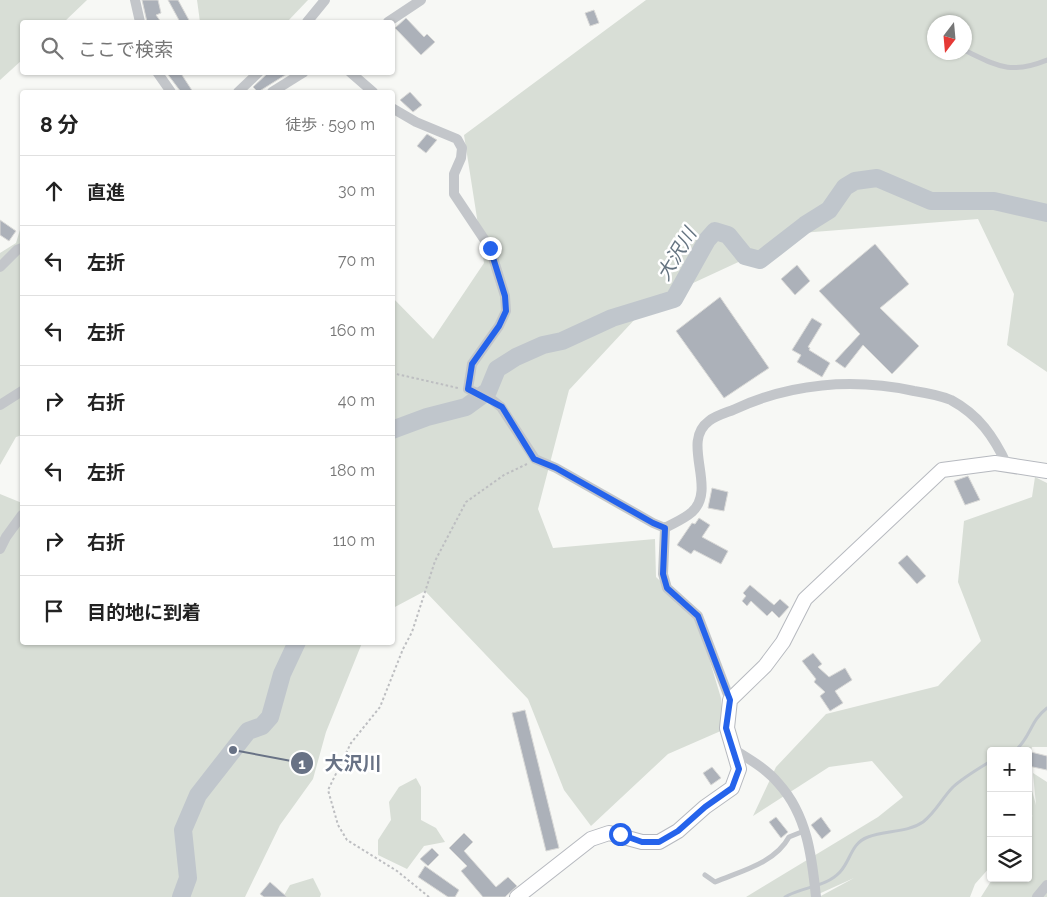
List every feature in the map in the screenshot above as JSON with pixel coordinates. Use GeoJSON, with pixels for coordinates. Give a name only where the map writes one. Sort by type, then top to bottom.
{"type":"FeatureCollection","features":[{"type":"Feature","properties":{"kind":"street"},"geometry":{"type":"LineString","coordinates":[[135,0],[140,20]]}},
{"type":"Feature","properties":{"kind":"street"},"geometry":{"type":"LineString","coordinates":[[309,20],[324,0]]}},
{"type":"Feature","properties":{"kind":"street"},"geometry":{"type":"LineString","coordinates":[[391,20],[421,0]]}},
{"type":"Feature","properties":{"kind":"street"},"geometry":{"type":"LineString","coordinates":[[160,75],[169,90]]}},
{"type":"Feature","properties":{"kind":"street"},"geometry":{"type":"LineString","coordinates":[[240,90],[256,75]]}},
{"type":"Feature","properties":{"kind":"street"},"geometry":{"type":"LineString","coordinates":[[275,90],[299,75]]}},
{"type":"Feature","properties":{"kind":"street"},"geometry":{"type":"LineString","coordinates":[[353,75],[371,90]]}},
{"type":"Feature","properties":{"kind":"street"},"geometry":{"type":"LineString","coordinates":[[395,110],[416,122],[457,139],[462,148],[461,158],[454,174],[454,194],[490,248],[505,296],[506,311],[499,326],[472,364],[468,389],[502,407],[534,459],[556,468],[665,528]]}},
{"type":"Feature","properties":{"kind":"street"},"geometry":{"type":"LineString","coordinates":[[0,267],[16,250],[20,249]]}},
{"type":"Feature","properties":{"kind":"street"},"geometry":{"type":"LineString","coordinates":[[665,528],[692,511],[702,493],[698,443],[699,430],[709,420],[746,403],[804,386],[836,383],[897,387],[938,395],[963,408],[975,418],[993,437],[1007,465]]}},
{"type":"Feature","properties":{"kind":"street"},"geometry":{"type":"LineString","coordinates":[[0,405],[20,392]]}},
{"type":"Feature","properties":{"kind":"street"},"geometry":{"type":"LineString","coordinates":[[730,700],[765,666],[782,642],[805,600],[926,483],[942,470],[995,463],[1047,471]]}},
{"type":"Feature","properties":{"kind":"street"},"geometry":{"type":"LineString","coordinates":[[0,549],[20,518]]}},
{"type":"Feature","properties":{"kind":"street"},"geometry":{"type":"LineString","coordinates":[[517,897],[591,839],[609,833],[642,842],[659,842],[678,831],[705,807],[732,788],[739,769],[726,728],[730,700],[698,616],[667,588],[663,574],[665,528]]}},
{"type":"Feature","properties":{"kind":"street"},"geometry":{"type":"LineString","coordinates":[[733,749],[762,768],[779,783],[793,802],[809,842],[816,897]]}},
{"type":"Feature","properties":{"kind":"street"},"geometry":{"type":"LineString","coordinates":[[1037,897],[1047,885]]}},
{"type":"Feature","properties":{"kind":"lane"},"geometry":{"type":"LineString","coordinates":[[972,53],[1009,69],[1028,67],[1047,60]]}},
{"type":"Feature","properties":{"kind":"lane"},"geometry":{"type":"LineString","coordinates":[[705,875],[715,882],[766,860],[782,850],[789,836],[804,830]]}},
{"type":"Feature","properties":{"kind":"path"},"geometry":{"type":"LineString","coordinates":[[395,374],[468,389]]}},
{"type":"Feature","properties":{"kind":"path"},"geometry":{"type":"LineString","coordinates":[[429,897],[397,871],[347,840],[338,825],[328,790],[351,743],[380,707],[403,649],[412,632],[435,561],[466,502],[479,491],[534,459]]}},
{"type":"Feature","properties":{"kind":"shaded area"},"geometry":{"type":"Polygon","coordinates":[[[0,0],[87,0],[66,20],[20,20],[20,62],[0,80],[0,0]]]}},
{"type":"Feature","properties":{"kind":"shaded area"},"geometry":{"type":"Polygon","coordinates":[[[197,0],[308,0],[289,20],[200,20],[197,0]]]}},
{"type":"Feature","properties":{"kind":"shaded area"},"geometry":{"type":"Polygon","coordinates":[[[646,0],[1047,0],[1047,372],[1007,345],[1014,294],[978,219],[801,233],[650,303],[569,390],[538,509],[553,548],[655,539],[656,577],[696,615],[721,698],[723,730],[668,754],[591,826],[564,790],[528,699],[425,591],[395,607],[395,300],[433,339],[484,263],[464,135],[646,0]]]}},
{"type":"Feature","properties":{"kind":"shaded area"},"geometry":{"type":"Polygon","coordinates":[[[20,230],[20,436],[16,437],[0,465],[0,253],[16,243],[20,230]]]}},
{"type":"Feature","properties":{"kind":"shaded area"},"geometry":{"type":"Polygon","coordinates":[[[1035,477],[1047,483],[1047,747],[987,747],[987,870],[975,884],[970,897],[819,897],[854,878],[812,897],[746,897],[878,817],[903,797],[872,761],[829,767],[753,816],[776,767],[826,714],[938,686],[981,641],[958,582],[964,521],[1032,497],[1035,477]]]}},
{"type":"Feature","properties":{"kind":"shaded area"},"geometry":{"type":"Polygon","coordinates":[[[0,494],[20,502],[20,645],[361,645],[326,732],[313,779],[280,825],[245,897],[0,897],[0,494]]]}},
{"type":"Feature","properties":{"kind":"shaded area"},"geometry":{"type":"Polygon","coordinates":[[[1033,773],[1047,782],[1047,897],[981,897],[990,882],[1032,882],[1032,790],[1036,805],[1033,773]]]}},
{"type":"Feature","properties":{"kind":"shaded area"},"geometry":{"type":"Polygon","coordinates":[[[416,778],[421,787],[421,820],[436,828],[445,842],[424,846],[407,869],[378,855],[378,840],[391,820],[389,802],[399,787],[416,778]]]}},
{"type":"Feature","properties":{"kind":"shaded area"},"geometry":{"type":"Polygon","coordinates":[[[313,878],[321,894],[320,897],[283,897],[290,885],[313,878]]]}},
{"type":"Feature","properties":{"kind":"building"},"geometry":{"type":"Polygon","coordinates":[[[142,0],[158,0],[161,13],[156,15],[160,20],[147,20],[142,0]]]}},
{"type":"Feature","properties":{"kind":"building"},"geometry":{"type":"Polygon","coordinates":[[[168,0],[178,0],[189,20],[179,20],[168,0]]]}},
{"type":"Feature","properties":{"kind":"building"},"geometry":{"type":"Polygon","coordinates":[[[594,10],[599,23],[590,26],[585,13],[594,10]]]}},
{"type":"Feature","properties":{"kind":"building"},"geometry":{"type":"Polygon","coordinates":[[[406,18],[424,37],[427,34],[435,42],[421,55],[395,28],[406,18]]]}},
{"type":"Feature","properties":{"kind":"building"},"geometry":{"type":"Polygon","coordinates":[[[168,75],[182,75],[192,90],[180,90],[168,75]]]}},
{"type":"Feature","properties":{"kind":"building"},"geometry":{"type":"Polygon","coordinates":[[[266,75],[285,75],[261,90],[256,90],[253,87],[266,75]]]}},
{"type":"Feature","properties":{"kind":"building"},"geometry":{"type":"Polygon","coordinates":[[[410,92],[422,105],[413,112],[400,100],[410,92]]]}},
{"type":"Feature","properties":{"kind":"building"},"geometry":{"type":"Polygon","coordinates":[[[427,134],[437,140],[426,153],[417,146],[427,134]]]}},
{"type":"Feature","properties":{"kind":"building"},"geometry":{"type":"Polygon","coordinates":[[[0,220],[16,231],[9,241],[0,235],[0,220]]]}},
{"type":"Feature","properties":{"kind":"building"},"geometry":{"type":"Polygon","coordinates":[[[875,244],[909,284],[880,308],[919,346],[892,374],[863,345],[845,368],[835,361],[860,334],[819,291],[875,244]]]}},
{"type":"Feature","properties":{"kind":"building"},"geometry":{"type":"Polygon","coordinates":[[[797,265],[810,281],[795,295],[781,279],[797,265]]]}},
{"type":"Feature","properties":{"kind":"building"},"geometry":{"type":"Polygon","coordinates":[[[720,297],[769,368],[724,398],[676,331],[720,297]]]}},
{"type":"Feature","properties":{"kind":"building"},"geometry":{"type":"Polygon","coordinates":[[[812,318],[822,324],[808,347],[810,348],[809,350],[830,363],[822,377],[797,362],[801,355],[792,350],[812,318]]]}},
{"type":"Feature","properties":{"kind":"building"},"geometry":{"type":"Polygon","coordinates":[[[968,476],[980,500],[965,505],[954,481],[968,476]]]}},
{"type":"Feature","properties":{"kind":"building"},"geometry":{"type":"Polygon","coordinates":[[[712,488],[728,492],[724,511],[708,508],[712,488]]]}},
{"type":"Feature","properties":{"kind":"building"},"geometry":{"type":"Polygon","coordinates":[[[699,518],[710,525],[702,537],[728,551],[721,564],[694,550],[691,554],[677,545],[692,523],[695,524],[699,518]]]}},
{"type":"Feature","properties":{"kind":"building"},"geometry":{"type":"Polygon","coordinates":[[[907,555],[926,576],[917,584],[898,563],[907,555]]]}},
{"type":"Feature","properties":{"kind":"building"},"geometry":{"type":"Polygon","coordinates":[[[750,585],[774,605],[780,599],[789,607],[779,618],[772,611],[767,616],[751,601],[747,606],[742,601],[746,596],[743,593],[750,585]]]}},
{"type":"Feature","properties":{"kind":"building"},"geometry":{"type":"Polygon","coordinates":[[[813,653],[822,664],[818,667],[829,677],[845,668],[852,680],[835,691],[843,703],[830,711],[820,696],[825,692],[814,682],[816,679],[802,661],[813,653]]]}},
{"type":"Feature","properties":{"kind":"building"},"geometry":{"type":"Polygon","coordinates":[[[525,710],[559,848],[546,851],[512,713],[525,710]]]}},
{"type":"Feature","properties":{"kind":"building"},"geometry":{"type":"Polygon","coordinates":[[[1032,752],[1047,756],[1047,770],[1032,767],[1032,752]]]}},
{"type":"Feature","properties":{"kind":"building"},"geometry":{"type":"Polygon","coordinates":[[[712,767],[721,778],[711,785],[703,773],[712,767]]]}},
{"type":"Feature","properties":{"kind":"building"},"geometry":{"type":"Polygon","coordinates":[[[776,817],[788,832],[781,838],[769,822],[776,817]]]}},
{"type":"Feature","properties":{"kind":"building"},"geometry":{"type":"Polygon","coordinates":[[[821,817],[831,831],[822,839],[811,825],[821,817]]]}},
{"type":"Feature","properties":{"kind":"building"},"geometry":{"type":"Polygon","coordinates":[[[464,833],[473,842],[464,851],[496,887],[508,877],[517,886],[505,897],[483,897],[461,871],[467,866],[449,848],[464,833]]]}},
{"type":"Feature","properties":{"kind":"building"},"geometry":{"type":"Polygon","coordinates":[[[432,848],[439,855],[428,866],[420,859],[432,848]]]}},
{"type":"Feature","properties":{"kind":"building"},"geometry":{"type":"Polygon","coordinates":[[[425,866],[459,890],[455,897],[448,897],[418,877],[425,866]]]}},
{"type":"Feature","properties":{"kind":"building"},"geometry":{"type":"Polygon","coordinates":[[[270,882],[287,897],[264,897],[260,894],[270,882]]]}},
{"type":"Feature","properties":{"kind":"waterway","name":"大沢川"},"geometry":{"type":"LineString","coordinates":[[395,429],[427,417],[466,407],[488,391],[497,369],[516,357],[543,345],[562,341],[612,318],[674,299],[707,240],[715,231],[728,235],[745,256],[760,260],[805,225],[829,210],[845,187],[855,181],[877,178],[931,201],[994,201],[1047,213]]}},
{"type":"Feature","properties":{"kind":"waterway","name":"大沢川"},"geometry":{"type":"LineString","coordinates":[[181,897],[188,878],[183,830],[198,795],[248,731],[262,726],[270,717],[282,674],[296,645]]}},
{"type":"Feature","properties":{"kind":"waterway"},"geometry":{"type":"LineString","coordinates":[[1019,747],[1037,718],[1047,708]]}},
{"type":"Feature","properties":{"kind":"waterway"},"geometry":{"type":"LineString","coordinates":[[785,897],[821,884],[834,877],[844,867],[858,843],[862,840],[875,835],[917,826],[932,814],[953,787],[966,776],[987,763]]}},
{"type":"Feature","properties":{"kind":"place","name":"大沢川"},"geometry":{"type":"Point","coordinates":[233,750]}},
{"type":"Feature","properties":{"kind":"route"},"geometry":{"type":"LineString","coordinates":[[490,248],[505,296],[506,311],[499,326],[472,364],[468,389],[491,399],[502,407],[534,459],[556,468],[665,528],[663,574],[667,588],[698,616],[730,700],[726,728],[739,769],[732,788],[705,807],[678,831],[659,842],[642,842],[620,834]]}}]}
